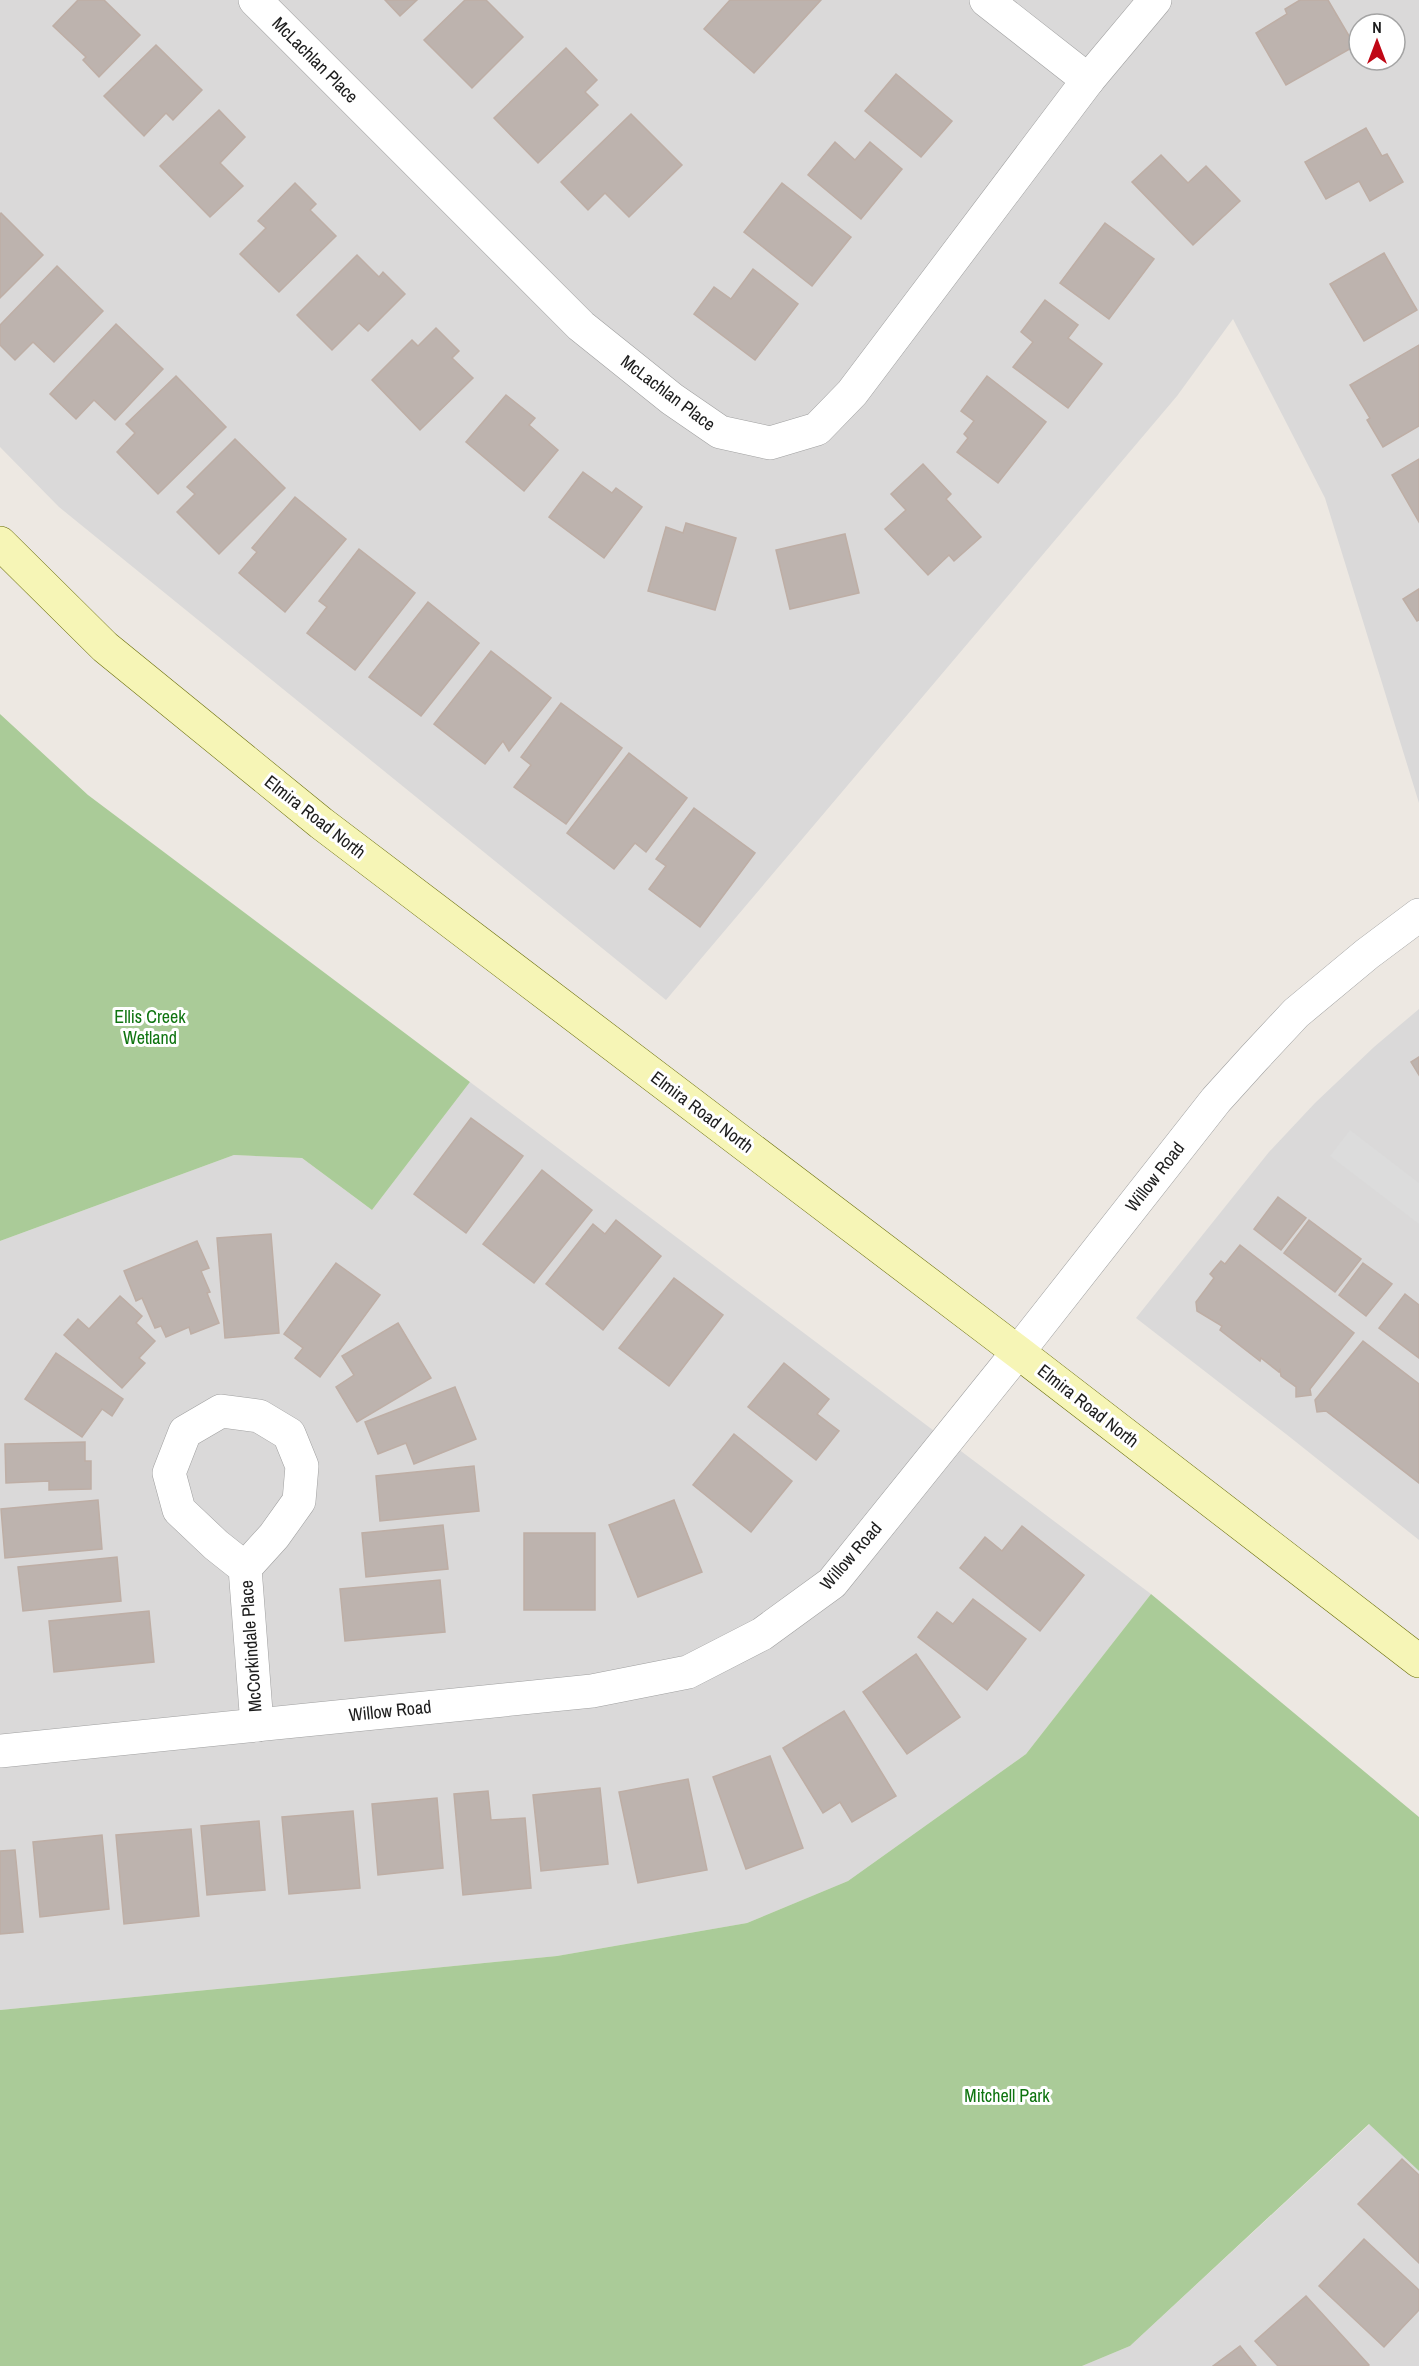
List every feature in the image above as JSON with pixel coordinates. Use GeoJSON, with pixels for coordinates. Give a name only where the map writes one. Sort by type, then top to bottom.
{"type":"FeatureCollection","features":[{"type":"Feature","properties":{"kind":"main road","name":"Elmira Road North"},"geometry":{"type":"LineString","coordinates":[[0,543],[105,647],[321,823],[1018,1352],[1419,1661]]}},
{"type":"Feature","properties":{"kind":"street","name":"McLachlan Place"},"geometry":{"type":"LineString","coordinates":[[255,0],[581,326],[672,399],[720,432],[770,443],[817,429],[852,393],[1088,80],[1155,0]]}},
{"type":"Feature","properties":{"kind":"street"},"geometry":{"type":"LineString","coordinates":[[986,0],[1088,80]]}},
{"type":"Feature","properties":{"kind":"street","name":"Willow Road"},"geometry":{"type":"LineString","coordinates":[[0,1751],[592,1691],[688,1672],[762,1634],[832,1583],[1018,1352],[1216,1100],[1254,1058],[1296,1013],[1367,954],[1419,915]]}},
{"type":"Feature","properties":{"kind":"street","name":"McCorkindale Place"},"geometry":{"type":"LineString","coordinates":[[245,1568],[216,1545],[179,1510],[169,1473],[186,1432],[221,1411],[259,1416],[289,1434],[302,1466],[299,1501],[274,1536],[245,1568],[257,1725]]}},
{"type":"Feature","properties":{"kind":"shaded area"},"geometry":{"type":"Polygon","coordinates":[[[0,0],[1419,0],[1419,803],[1325,498],[1233,319],[1177,396],[666,1000],[59,507],[0,447],[0,0]]]}},
{"type":"Feature","properties":{"kind":"shaded area"},"geometry":{"type":"Polygon","coordinates":[[[1419,1009],[1419,1540],[1136,1318],[1269,1152],[1315,1103],[1374,1047],[1419,1009]]]}},
{"type":"Feature","properties":{"kind":"shaded area"},"geometry":{"type":"Polygon","coordinates":[[[470,1082],[1151,1594],[1026,1754],[848,1881],[747,1923],[557,1956],[0,2010],[0,1241],[234,1155],[302,1158],[372,1210],[470,1082]]]}},
{"type":"Feature","properties":{"kind":"shaded area"},"geometry":{"type":"Polygon","coordinates":[[[1350,1130],[1419,1183],[1419,1224],[1330,1156],[1350,1130]]]}},
{"type":"Feature","properties":{"kind":"shaded area"},"geometry":{"type":"Polygon","coordinates":[[[1370,2124],[1419,2171],[1419,2366],[1082,2366],[1130,2346],[1370,2124]]]}},
{"type":"Feature","properties":{"kind":"green space","name":"Ellis Creek Wetland"},"geometry":{"type":"Polygon","coordinates":[[[0,714],[88,795],[470,1082],[372,1210],[302,1158],[234,1155],[0,1241],[0,714]]]}},
{"type":"Feature","properties":{"kind":"green space","name":"Mitchell Park"},"geometry":{"type":"Polygon","coordinates":[[[1151,1594],[1419,1817],[1419,2171],[1369,2124],[1130,2346],[1082,2366],[0,2366],[0,2010],[557,1956],[747,1923],[848,1881],[1026,1754],[1151,1594]]]}},
{"type":"Feature","properties":{"kind":"building"},"geometry":{"type":"Polygon","coordinates":[[[78,0],[104,0],[140,35],[99,77],[83,60],[86,57],[53,26],[78,0]]]}},
{"type":"Feature","properties":{"kind":"building"},"geometry":{"type":"Polygon","coordinates":[[[385,0],[417,0],[400,16],[385,0]]]}},
{"type":"Feature","properties":{"kind":"building"},"geometry":{"type":"Polygon","coordinates":[[[465,0],[486,0],[523,37],[472,88],[424,40],[465,0]]]}},
{"type":"Feature","properties":{"kind":"building"},"geometry":{"type":"Polygon","coordinates":[[[730,0],[821,0],[754,73],[704,29],[730,0]]]}},
{"type":"Feature","properties":{"kind":"building"},"geometry":{"type":"Polygon","coordinates":[[[1300,0],[1328,0],[1347,32],[1347,51],[1286,85],[1256,33],[1287,14],[1285,9],[1300,0]]]}},
{"type":"Feature","properties":{"kind":"building"},"geometry":{"type":"Polygon","coordinates":[[[156,45],[202,90],[173,120],[166,113],[144,136],[104,96],[156,45]]]}},
{"type":"Feature","properties":{"kind":"building"},"geometry":{"type":"Polygon","coordinates":[[[566,48],[597,80],[585,92],[598,105],[538,163],[494,118],[566,48]]]}},
{"type":"Feature","properties":{"kind":"building"},"geometry":{"type":"Polygon","coordinates":[[[896,74],[952,121],[921,157],[865,111],[896,74]]]}},
{"type":"Feature","properties":{"kind":"building"},"geometry":{"type":"Polygon","coordinates":[[[219,110],[245,137],[220,163],[243,186],[210,217],[160,166],[219,110]]]}},
{"type":"Feature","properties":{"kind":"building"},"geometry":{"type":"Polygon","coordinates":[[[631,114],[682,165],[629,217],[605,193],[588,210],[561,182],[631,114]]]}},
{"type":"Feature","properties":{"kind":"building"},"geometry":{"type":"Polygon","coordinates":[[[1366,128],[1382,156],[1387,154],[1403,182],[1370,201],[1359,181],[1326,199],[1305,162],[1366,128]]]}},
{"type":"Feature","properties":{"kind":"building"},"geometry":{"type":"Polygon","coordinates":[[[835,142],[855,160],[870,142],[902,169],[861,219],[808,175],[835,142]]]}},
{"type":"Feature","properties":{"kind":"building"},"geometry":{"type":"Polygon","coordinates":[[[1161,155],[1188,183],[1206,166],[1240,201],[1193,245],[1132,182],[1161,155]]]}},
{"type":"Feature","properties":{"kind":"building"},"geometry":{"type":"Polygon","coordinates":[[[295,183],[316,204],[310,210],[336,236],[279,292],[240,254],[266,228],[258,221],[295,183]]]}},
{"type":"Feature","properties":{"kind":"building"},"geometry":{"type":"Polygon","coordinates":[[[782,183],[851,237],[812,286],[744,232],[782,183]]]}},
{"type":"Feature","properties":{"kind":"building"},"geometry":{"type":"Polygon","coordinates":[[[0,214],[43,255],[0,298],[0,214]]]}},
{"type":"Feature","properties":{"kind":"building"},"geometry":{"type":"Polygon","coordinates":[[[1105,223],[1154,259],[1109,319],[1060,283],[1105,223]]]}},
{"type":"Feature","properties":{"kind":"building"},"geometry":{"type":"Polygon","coordinates":[[[1384,253],[1417,310],[1364,341],[1330,284],[1384,253]]]}},
{"type":"Feature","properties":{"kind":"building"},"geometry":{"type":"Polygon","coordinates":[[[357,255],[379,277],[383,272],[405,294],[368,331],[359,323],[332,350],[297,315],[357,255]]]}},
{"type":"Feature","properties":{"kind":"building"},"geometry":{"type":"Polygon","coordinates":[[[57,266],[103,311],[54,362],[33,342],[15,360],[0,345],[0,325],[57,266]]]}},
{"type":"Feature","properties":{"kind":"building"},"geometry":{"type":"Polygon","coordinates":[[[753,269],[798,304],[755,360],[694,314],[714,287],[731,299],[753,269]]]}},
{"type":"Feature","properties":{"kind":"building"},"geometry":{"type":"Polygon","coordinates":[[[1045,300],[1078,325],[1068,338],[1102,364],[1068,408],[1013,367],[1033,342],[1021,332],[1045,300]]]}},
{"type":"Feature","properties":{"kind":"building"},"geometry":{"type":"Polygon","coordinates":[[[116,324],[163,369],[115,420],[94,400],[76,419],[50,394],[116,324]]]}},
{"type":"Feature","properties":{"kind":"building"},"geometry":{"type":"Polygon","coordinates":[[[436,328],[459,351],[452,358],[473,378],[420,430],[372,380],[412,340],[418,346],[436,328]]]}},
{"type":"Feature","properties":{"kind":"building"},"geometry":{"type":"Polygon","coordinates":[[[1419,345],[1419,426],[1383,447],[1367,420],[1370,418],[1350,385],[1419,345]]]}},
{"type":"Feature","properties":{"kind":"building"},"geometry":{"type":"Polygon","coordinates":[[[176,376],[226,427],[158,494],[117,452],[135,433],[126,424],[176,376]]]}},
{"type":"Feature","properties":{"kind":"building"},"geometry":{"type":"Polygon","coordinates":[[[987,376],[1046,422],[998,483],[957,452],[968,438],[964,434],[974,421],[961,411],[987,376]]]}},
{"type":"Feature","properties":{"kind":"building"},"geometry":{"type":"Polygon","coordinates":[[[506,395],[535,418],[529,425],[558,450],[524,491],[466,442],[506,395]]]}},
{"type":"Feature","properties":{"kind":"building"},"geometry":{"type":"Polygon","coordinates":[[[235,439],[285,488],[219,554],[177,512],[195,494],[187,487],[235,439]]]}},
{"type":"Feature","properties":{"kind":"building"},"geometry":{"type":"Polygon","coordinates":[[[1419,459],[1419,522],[1392,475],[1419,459]]]}},
{"type":"Feature","properties":{"kind":"building"},"geometry":{"type":"Polygon","coordinates":[[[923,464],[951,494],[946,499],[981,537],[954,561],[949,555],[928,575],[885,529],[906,510],[891,494],[923,464]]]}},
{"type":"Feature","properties":{"kind":"building"},"geometry":{"type":"Polygon","coordinates":[[[583,472],[612,493],[616,488],[642,507],[604,558],[549,517],[583,472]]]}},
{"type":"Feature","properties":{"kind":"building"},"geometry":{"type":"Polygon","coordinates":[[[295,497],[346,539],[285,612],[239,573],[257,552],[252,548],[295,497]]]}},
{"type":"Feature","properties":{"kind":"building"},"geometry":{"type":"Polygon","coordinates":[[[686,523],[736,538],[715,610],[648,591],[666,527],[683,533],[686,523]]]}},
{"type":"Feature","properties":{"kind":"building"},"geometry":{"type":"Polygon","coordinates":[[[845,534],[859,593],[790,609],[776,550],[845,534]]]}},
{"type":"Feature","properties":{"kind":"building"},"geometry":{"type":"Polygon","coordinates":[[[359,549],[415,593],[355,670],[307,633],[327,607],[319,601],[359,549]]]}},
{"type":"Feature","properties":{"kind":"building"},"geometry":{"type":"Polygon","coordinates":[[[1419,589],[1419,620],[1417,621],[1403,599],[1419,589]]]}},
{"type":"Feature","properties":{"kind":"building"},"geometry":{"type":"Polygon","coordinates":[[[428,602],[479,643],[421,716],[369,677],[428,602]]]}},
{"type":"Feature","properties":{"kind":"building"},"geometry":{"type":"Polygon","coordinates":[[[491,651],[551,698],[509,751],[503,741],[485,764],[434,724],[491,651]]]}},
{"type":"Feature","properties":{"kind":"building"},"geometry":{"type":"Polygon","coordinates":[[[561,703],[622,748],[566,824],[514,787],[531,765],[521,757],[561,703]]]}},
{"type":"Feature","properties":{"kind":"building"},"geometry":{"type":"Polygon","coordinates":[[[629,753],[687,798],[646,852],[635,843],[614,869],[567,833],[629,753]]]}},
{"type":"Feature","properties":{"kind":"building"},"geometry":{"type":"Polygon","coordinates":[[[694,808],[755,853],[700,927],[649,889],[666,866],[656,859],[694,808]]]}},
{"type":"Feature","properties":{"kind":"building"},"geometry":{"type":"Polygon","coordinates":[[[1419,1057],[1419,1075],[1411,1062],[1419,1057]]]}},
{"type":"Feature","properties":{"kind":"building"},"geometry":{"type":"Polygon","coordinates":[[[471,1118],[523,1156],[466,1233],[414,1194],[471,1118]]]}},
{"type":"Feature","properties":{"kind":"building"},"geometry":{"type":"Polygon","coordinates":[[[542,1170],[592,1210],[534,1283],[483,1244],[542,1170]]]}},
{"type":"Feature","properties":{"kind":"building"},"geometry":{"type":"Polygon","coordinates":[[[1278,1197],[1306,1218],[1281,1250],[1254,1229],[1278,1197]]]}},
{"type":"Feature","properties":{"kind":"building"},"geometry":{"type":"Polygon","coordinates":[[[616,1220],[661,1256],[603,1330],[546,1284],[593,1224],[605,1234],[616,1220]]]}},
{"type":"Feature","properties":{"kind":"building"},"geometry":{"type":"Polygon","coordinates":[[[1309,1220],[1361,1259],[1335,1292],[1284,1253],[1309,1220]]]}},
{"type":"Feature","properties":{"kind":"building"},"geometry":{"type":"Polygon","coordinates":[[[271,1234],[279,1333],[225,1338],[217,1238],[271,1234]]]}},
{"type":"Feature","properties":{"kind":"building"},"geometry":{"type":"Polygon","coordinates":[[[197,1241],[209,1268],[201,1271],[219,1323],[191,1334],[189,1327],[166,1337],[161,1326],[155,1328],[142,1298],[136,1301],[124,1271],[197,1241]]]}},
{"type":"Feature","properties":{"kind":"building"},"geometry":{"type":"Polygon","coordinates":[[[1240,1245],[1354,1333],[1310,1389],[1311,1395],[1296,1397],[1296,1387],[1281,1376],[1280,1370],[1279,1372],[1261,1358],[1260,1361],[1220,1330],[1222,1326],[1197,1311],[1196,1302],[1214,1278],[1210,1274],[1221,1261],[1225,1264],[1240,1245]]]}},
{"type":"Feature","properties":{"kind":"building"},"geometry":{"type":"Polygon","coordinates":[[[336,1263],[380,1295],[320,1377],[295,1358],[303,1348],[284,1334],[336,1263]]]}},
{"type":"Feature","properties":{"kind":"building"},"geometry":{"type":"Polygon","coordinates":[[[1363,1263],[1392,1284],[1366,1316],[1339,1295],[1363,1263]]]}},
{"type":"Feature","properties":{"kind":"building"},"geometry":{"type":"Polygon","coordinates":[[[674,1278],[723,1315],[669,1386],[619,1348],[674,1278]]]}},
{"type":"Feature","properties":{"kind":"building"},"geometry":{"type":"Polygon","coordinates":[[[1405,1294],[1419,1305],[1419,1358],[1379,1328],[1405,1294]]]}},
{"type":"Feature","properties":{"kind":"building"},"geometry":{"type":"Polygon","coordinates":[[[120,1296],[142,1316],[136,1323],[155,1341],[139,1358],[145,1363],[122,1388],[64,1335],[78,1319],[89,1329],[120,1296]]]}},
{"type":"Feature","properties":{"kind":"building"},"geometry":{"type":"Polygon","coordinates":[[[398,1323],[431,1378],[357,1422],[336,1387],[354,1375],[342,1356],[398,1323]]]}},
{"type":"Feature","properties":{"kind":"building"},"geometry":{"type":"Polygon","coordinates":[[[1363,1341],[1419,1384],[1419,1483],[1326,1411],[1317,1412],[1315,1400],[1363,1341]]]}},
{"type":"Feature","properties":{"kind":"building"},"geometry":{"type":"Polygon","coordinates":[[[56,1353],[123,1399],[112,1416],[102,1409],[82,1437],[25,1399],[56,1353]]]}},
{"type":"Feature","properties":{"kind":"building"},"geometry":{"type":"Polygon","coordinates":[[[784,1363],[829,1399],[817,1414],[839,1431],[816,1460],[748,1407],[784,1363]]]}},
{"type":"Feature","properties":{"kind":"building"},"geometry":{"type":"Polygon","coordinates":[[[455,1387],[476,1439],[414,1464],[406,1443],[378,1454],[365,1422],[455,1387]]]}},
{"type":"Feature","properties":{"kind":"building"},"geometry":{"type":"Polygon","coordinates":[[[734,1434],[792,1481],[751,1532],[693,1485],[734,1434]]]}},
{"type":"Feature","properties":{"kind":"building"},"geometry":{"type":"Polygon","coordinates":[[[85,1442],[85,1461],[91,1461],[91,1489],[49,1490],[49,1481],[6,1483],[5,1444],[85,1442]]]}},
{"type":"Feature","properties":{"kind":"building"},"geometry":{"type":"Polygon","coordinates":[[[474,1466],[479,1511],[380,1521],[376,1476],[474,1466]]]}},
{"type":"Feature","properties":{"kind":"building"},"geometry":{"type":"Polygon","coordinates":[[[98,1500],[102,1549],[5,1558],[1,1509],[98,1500]]]}},
{"type":"Feature","properties":{"kind":"building"},"geometry":{"type":"Polygon","coordinates":[[[674,1500],[702,1572],[638,1597],[609,1525],[674,1500]]]}},
{"type":"Feature","properties":{"kind":"building"},"geometry":{"type":"Polygon","coordinates":[[[443,1525],[448,1569],[366,1577],[362,1533],[443,1525]]]}},
{"type":"Feature","properties":{"kind":"building"},"geometry":{"type":"Polygon","coordinates":[[[1022,1526],[1084,1575],[1040,1631],[960,1568],[985,1537],[1002,1551],[1022,1526]]]}},
{"type":"Feature","properties":{"kind":"building"},"geometry":{"type":"Polygon","coordinates":[[[524,1533],[595,1533],[595,1610],[524,1610],[524,1533]]]}},
{"type":"Feature","properties":{"kind":"building"},"geometry":{"type":"Polygon","coordinates":[[[117,1557],[121,1601],[23,1611],[18,1567],[117,1557]]]}},
{"type":"Feature","properties":{"kind":"building"},"geometry":{"type":"Polygon","coordinates":[[[440,1580],[445,1632],[345,1641],[340,1589],[440,1580]]]}},
{"type":"Feature","properties":{"kind":"building"},"geometry":{"type":"Polygon","coordinates":[[[973,1599],[1026,1639],[987,1690],[918,1637],[937,1612],[953,1624],[973,1599]]]}},
{"type":"Feature","properties":{"kind":"building"},"geometry":{"type":"Polygon","coordinates":[[[149,1611],[154,1662],[54,1672],[49,1621],[149,1611]]]}},
{"type":"Feature","properties":{"kind":"building"},"geometry":{"type":"Polygon","coordinates":[[[916,1654],[960,1717],[907,1754],[863,1692],[916,1654]]]}},
{"type":"Feature","properties":{"kind":"building"},"geometry":{"type":"Polygon","coordinates":[[[844,1711],[896,1796],[852,1822],[840,1802],[823,1813],[783,1748],[844,1711]]]}},
{"type":"Feature","properties":{"kind":"building"},"geometry":{"type":"Polygon","coordinates":[[[770,1756],[803,1848],[746,1869],[713,1777],[770,1756]]]}},
{"type":"Feature","properties":{"kind":"building"},"geometry":{"type":"Polygon","coordinates":[[[688,1779],[707,1870],[638,1883],[619,1792],[688,1779]]]}},
{"type":"Feature","properties":{"kind":"building"},"geometry":{"type":"Polygon","coordinates":[[[600,1788],[608,1864],[541,1871],[533,1795],[600,1788]]]}},
{"type":"Feature","properties":{"kind":"building"},"geometry":{"type":"Polygon","coordinates":[[[488,1791],[491,1820],[525,1818],[531,1888],[463,1895],[454,1794],[488,1791]]]}},
{"type":"Feature","properties":{"kind":"building"},"geometry":{"type":"Polygon","coordinates":[[[437,1798],[443,1868],[378,1875],[372,1804],[437,1798]]]}},
{"type":"Feature","properties":{"kind":"building"},"geometry":{"type":"Polygon","coordinates":[[[353,1811],[360,1888],[289,1894],[282,1817],[353,1811]]]}},
{"type":"Feature","properties":{"kind":"building"},"geometry":{"type":"Polygon","coordinates":[[[259,1821],[265,1890],[207,1895],[201,1826],[259,1821]]]}},
{"type":"Feature","properties":{"kind":"building"},"geometry":{"type":"Polygon","coordinates":[[[191,1829],[199,1916],[124,1924],[116,1835],[191,1829]]]}},
{"type":"Feature","properties":{"kind":"building"},"geometry":{"type":"Polygon","coordinates":[[[102,1835],[109,1909],[40,1917],[33,1842],[102,1835]]]}},
{"type":"Feature","properties":{"kind":"building"},"geometry":{"type":"Polygon","coordinates":[[[15,1850],[23,1932],[0,1934],[0,1851],[15,1850]]]}},
{"type":"Feature","properties":{"kind":"building"},"geometry":{"type":"Polygon","coordinates":[[[1402,2159],[1419,2175],[1419,2263],[1358,2204],[1402,2159]]]}},
{"type":"Feature","properties":{"kind":"building"},"geometry":{"type":"Polygon","coordinates":[[[1364,2239],[1419,2290],[1419,2310],[1384,2347],[1319,2286],[1364,2239]]]}},
{"type":"Feature","properties":{"kind":"building"},"geometry":{"type":"Polygon","coordinates":[[[1306,2296],[1368,2366],[1278,2366],[1255,2341],[1306,2296]]]}},
{"type":"Feature","properties":{"kind":"building"},"geometry":{"type":"Polygon","coordinates":[[[1240,2346],[1256,2366],[1213,2366],[1240,2346]]]}}]}
